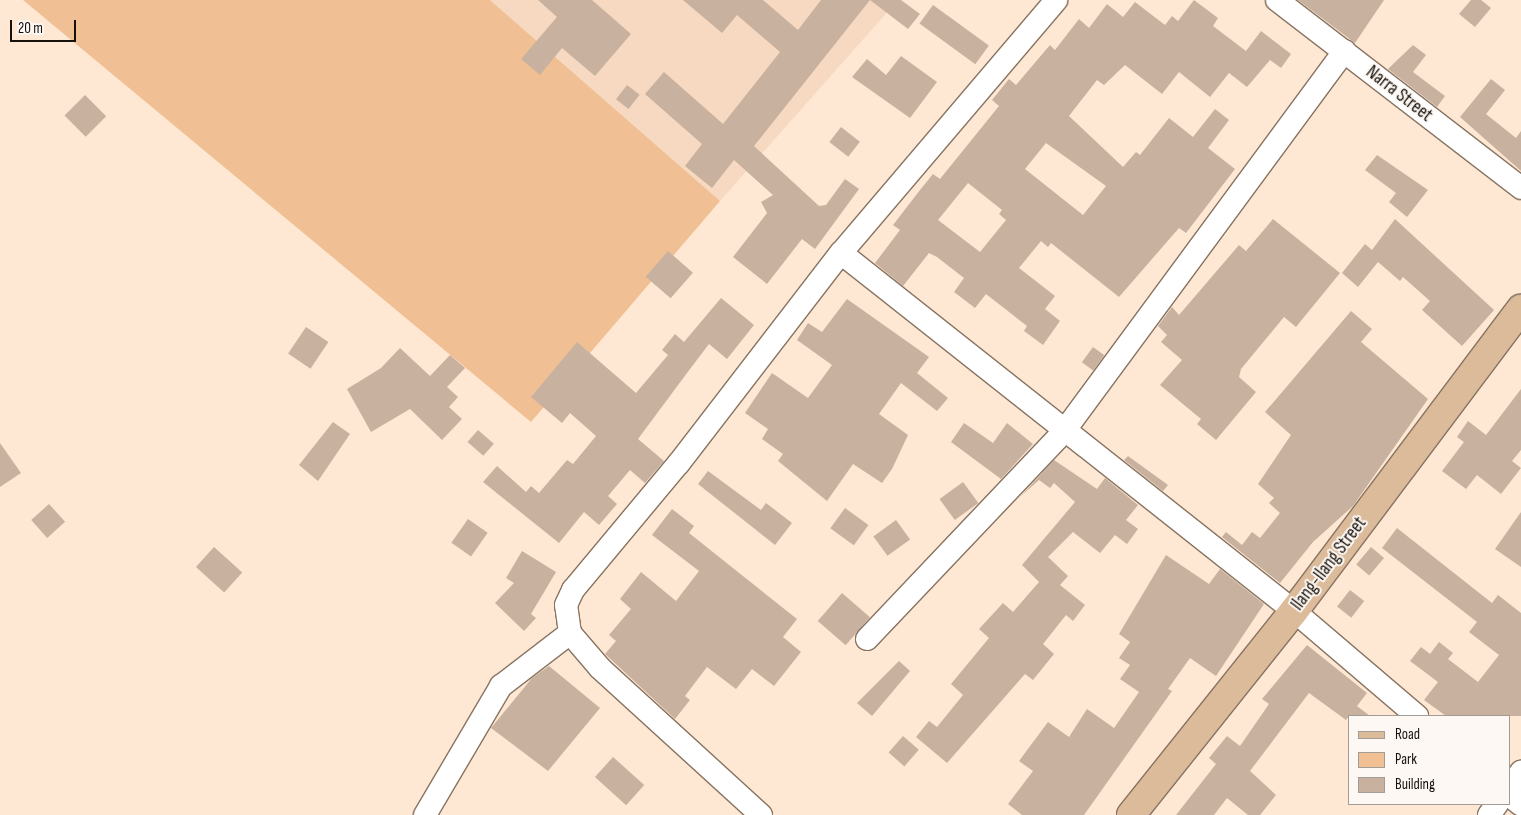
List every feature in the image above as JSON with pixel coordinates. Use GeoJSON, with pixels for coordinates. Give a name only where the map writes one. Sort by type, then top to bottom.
{"type":"FeatureCollection","features":[{"type":"Feature","properties":{"kind":"main road","name":"Ilang-Ilang Street"},"geometry":{"type":"LineString","coordinates":[[1131,815],[1294,611],[1521,310]]}},
{"type":"Feature","properties":{"kind":"street"},"geometry":{"type":"LineString","coordinates":[[761,815],[600,668],[570,633],[566,605],[573,590],[679,463],[841,253],[1056,0]]}},
{"type":"Feature","properties":{"kind":"street","name":"Narra Street"},"geometry":{"type":"LineString","coordinates":[[1277,0],[1521,188]]}},
{"type":"Feature","properties":{"kind":"street"},"geometry":{"type":"LineString","coordinates":[[867,639],[1065,430],[1344,51]]}},
{"type":"Feature","properties":{"kind":"street"},"geometry":{"type":"LineString","coordinates":[[841,253],[1294,611],[1416,715]]}},
{"type":"Feature","properties":{"kind":"street"},"geometry":{"type":"LineString","coordinates":[[425,815],[501,686],[570,633]]}},
{"type":"Feature","properties":{"kind":"street"},"geometry":{"type":"LineString","coordinates":[[1511,786],[1521,772]]}},
{"type":"Feature","properties":{"kind":"street"},"geometry":{"type":"LineString","coordinates":[[1511,797],[1521,805]]}},
{"type":"Feature","properties":{"kind":"shaded area"},"geometry":{"type":"Polygon","coordinates":[[[490,0],[898,0],[720,201],[490,0]]]}},
{"type":"Feature","properties":{"kind":"green space"},"geometry":{"type":"Polygon","coordinates":[[[23,0],[490,0],[720,201],[531,422],[23,0]]]}},
{"type":"Feature","properties":{"kind":"building"},"geometry":{"type":"Polygon","coordinates":[[[538,0],[592,0],[631,34],[595,76],[562,48],[540,75],[521,59],[557,17],[538,0]]]}},
{"type":"Feature","properties":{"kind":"building"},"geometry":{"type":"Polygon","coordinates":[[[683,0],[763,0],[798,30],[821,0],[870,0],[754,146],[819,206],[826,205],[845,179],[859,189],[815,249],[802,239],[767,284],[733,257],[767,213],[761,202],[773,195],[734,160],[712,188],[685,166],[702,144],[645,94],[664,72],[723,124],[780,52],[737,15],[722,33],[683,0]]]}},
{"type":"Feature","properties":{"kind":"building"},"geometry":{"type":"Polygon","coordinates":[[[870,0],[901,0],[920,14],[908,29],[870,0]]]}},
{"type":"Feature","properties":{"kind":"building"},"geometry":{"type":"Polygon","coordinates":[[[1194,0],[1218,18],[1213,26],[1246,51],[1261,31],[1291,54],[1281,68],[1270,60],[1247,87],[1229,73],[1210,97],[1179,72],[1162,94],[1125,65],[1104,85],[1097,80],[1069,116],[1123,167],[1136,152],[1140,155],[1169,118],[1193,137],[1215,109],[1229,120],[1208,148],[1235,169],[1186,233],[1179,228],[1119,297],[1051,243],[1048,247],[1041,241],[1019,268],[1055,296],[1045,309],[1060,321],[1043,345],[1024,331],[1027,326],[986,294],[975,308],[954,292],[964,278],[929,253],[903,286],[875,263],[900,230],[893,225],[933,174],[940,179],[999,106],[992,100],[1009,79],[1016,85],[1050,45],[1055,50],[1079,19],[1089,28],[1107,4],[1123,17],[1135,2],[1165,25],[1172,16],[1178,21],[1194,0]],[[1046,143],[1025,169],[1083,215],[1106,186],[1046,143]],[[968,183],[938,220],[980,252],[1006,220],[999,214],[1002,210],[968,183]]]}},
{"type":"Feature","properties":{"kind":"building"},"geometry":{"type":"Polygon","coordinates":[[[1298,0],[1384,0],[1355,43],[1298,0]]]}},
{"type":"Feature","properties":{"kind":"building"},"geometry":{"type":"Polygon","coordinates":[[[1471,0],[1481,0],[1491,8],[1475,27],[1459,14],[1471,0]]]}},
{"type":"Feature","properties":{"kind":"building"},"geometry":{"type":"Polygon","coordinates":[[[933,5],[989,46],[975,64],[919,24],[933,5]]]}},
{"type":"Feature","properties":{"kind":"building"},"geometry":{"type":"Polygon","coordinates":[[[1413,45],[1426,55],[1413,72],[1445,96],[1437,107],[1388,69],[1413,45]]]}},
{"type":"Feature","properties":{"kind":"building"},"geometry":{"type":"Polygon","coordinates":[[[901,56],[937,82],[910,118],[852,77],[867,59],[886,75],[901,56]]]}},
{"type":"Feature","properties":{"kind":"building"},"geometry":{"type":"Polygon","coordinates":[[[1491,79],[1505,90],[1486,114],[1516,138],[1521,131],[1521,171],[1460,117],[1491,79]]]}},
{"type":"Feature","properties":{"kind":"building"},"geometry":{"type":"Polygon","coordinates":[[[627,85],[640,95],[629,109],[616,99],[627,85]]]}},
{"type":"Feature","properties":{"kind":"building"},"geometry":{"type":"Polygon","coordinates":[[[85,95],[106,116],[86,137],[64,116],[85,95]]]}},
{"type":"Feature","properties":{"kind":"building"},"geometry":{"type":"Polygon","coordinates":[[[841,127],[860,142],[848,157],[829,142],[841,127]]]}},
{"type":"Feature","properties":{"kind":"building"},"geometry":{"type":"Polygon","coordinates":[[[1377,155],[1428,190],[1407,217],[1389,202],[1396,193],[1365,170],[1377,155]]]}},
{"type":"Feature","properties":{"kind":"building"},"geometry":{"type":"Polygon","coordinates":[[[1273,219],[1340,273],[1296,327],[1284,317],[1241,369],[1239,377],[1256,392],[1216,440],[1197,424],[1201,419],[1160,385],[1182,360],[1161,342],[1167,335],[1158,326],[1172,307],[1179,315],[1239,245],[1246,251],[1273,219]]]}},
{"type":"Feature","properties":{"kind":"building"},"geometry":{"type":"Polygon","coordinates":[[[1395,219],[1494,310],[1462,346],[1422,310],[1430,301],[1403,277],[1400,281],[1378,262],[1358,287],[1342,273],[1365,244],[1372,250],[1395,219]]]}},
{"type":"Feature","properties":{"kind":"building"},"geometry":{"type":"Polygon","coordinates":[[[668,251],[693,273],[671,298],[646,277],[668,251]]]}},
{"type":"Feature","properties":{"kind":"building"},"geometry":{"type":"Polygon","coordinates":[[[721,298],[754,325],[727,359],[709,344],[638,439],[664,461],[645,483],[630,470],[608,496],[617,504],[599,525],[584,512],[559,543],[483,482],[497,466],[526,492],[531,486],[539,493],[567,460],[573,464],[596,436],[570,413],[562,423],[531,397],[577,342],[636,393],[668,355],[662,350],[675,334],[684,342],[721,298]]]}},
{"type":"Feature","properties":{"kind":"building"},"geometry":{"type":"Polygon","coordinates":[[[847,299],[929,357],[917,373],[948,398],[937,411],[901,383],[879,414],[908,435],[892,469],[882,483],[853,464],[827,501],[778,461],[783,454],[762,439],[768,429],[745,413],[772,373],[808,398],[832,365],[797,340],[808,323],[822,332],[847,299]]]}},
{"type":"Feature","properties":{"kind":"building"},"geometry":{"type":"Polygon","coordinates":[[[1351,311],[1372,329],[1361,342],[1428,399],[1353,506],[1313,542],[1280,583],[1222,537],[1226,532],[1242,545],[1252,532],[1260,538],[1280,513],[1269,503],[1274,498],[1258,484],[1291,435],[1265,412],[1351,311]]]}},
{"type":"Feature","properties":{"kind":"building"},"geometry":{"type":"Polygon","coordinates":[[[306,327],[328,342],[310,369],[288,354],[306,327]]]}},
{"type":"Feature","properties":{"kind":"building"},"geometry":{"type":"Polygon","coordinates":[[[1093,347],[1104,355],[1093,371],[1082,362],[1093,347]]]}},
{"type":"Feature","properties":{"kind":"building"},"geometry":{"type":"Polygon","coordinates":[[[400,348],[430,376],[450,355],[465,368],[447,387],[458,397],[449,407],[462,419],[442,440],[410,409],[371,432],[347,389],[381,368],[400,348]]]}},
{"type":"Feature","properties":{"kind":"building"},"geometry":{"type":"Polygon","coordinates":[[[1521,389],[1521,450],[1512,461],[1521,468],[1501,494],[1477,475],[1466,489],[1442,471],[1464,442],[1457,437],[1468,421],[1486,435],[1521,389]]]}},
{"type":"Feature","properties":{"kind":"building"},"geometry":{"type":"Polygon","coordinates":[[[333,422],[350,434],[318,481],[299,465],[333,422]]]}},
{"type":"Feature","properties":{"kind":"building"},"geometry":{"type":"Polygon","coordinates":[[[964,423],[993,443],[1007,423],[1033,444],[1001,479],[951,442],[964,423]]]}},
{"type":"Feature","properties":{"kind":"building"},"geometry":{"type":"Polygon","coordinates":[[[478,430],[494,444],[483,456],[468,442],[478,430]]]}},
{"type":"Feature","properties":{"kind":"building"},"geometry":{"type":"Polygon","coordinates":[[[0,443],[21,473],[0,487],[0,443]]]}},
{"type":"Feature","properties":{"kind":"building"},"geometry":{"type":"Polygon","coordinates":[[[1128,456],[1168,485],[1163,491],[1124,460],[1128,456]]]}},
{"type":"Feature","properties":{"kind":"building"},"geometry":{"type":"Polygon","coordinates":[[[1054,460],[1097,489],[1105,478],[1138,505],[1126,520],[1138,529],[1127,544],[1115,535],[1100,553],[1073,532],[1048,557],[1068,576],[1060,585],[1085,605],[1073,621],[1066,615],[1043,644],[1054,654],[1033,680],[1025,674],[947,763],[916,737],[929,721],[937,727],[963,695],[951,684],[989,638],[979,629],[1003,603],[1013,612],[1039,582],[1022,565],[1075,502],[1054,483],[1050,488],[1039,480],[1021,496],[1054,460]]]}},
{"type":"Feature","properties":{"kind":"building"},"geometry":{"type":"Polygon","coordinates":[[[708,471],[761,510],[766,503],[792,523],[775,545],[698,484],[708,471]]]}},
{"type":"Feature","properties":{"kind":"building"},"geometry":{"type":"Polygon","coordinates":[[[963,482],[978,503],[955,520],[940,499],[963,482]]]}},
{"type":"Feature","properties":{"kind":"building"},"geometry":{"type":"Polygon","coordinates":[[[49,504],[65,522],[47,538],[31,520],[49,504]]]}},
{"type":"Feature","properties":{"kind":"building"},"geometry":{"type":"Polygon","coordinates":[[[845,508],[868,525],[854,545],[830,528],[845,508]]]}},
{"type":"Feature","properties":{"kind":"building"},"geometry":{"type":"Polygon","coordinates":[[[672,509],[694,526],[689,533],[797,619],[783,637],[801,652],[774,686],[752,669],[736,689],[707,667],[685,696],[690,700],[675,719],[605,654],[616,641],[609,635],[631,609],[620,599],[641,572],[676,601],[699,571],[652,535],[672,509]]]}},
{"type":"Feature","properties":{"kind":"building"},"geometry":{"type":"Polygon","coordinates":[[[1521,512],[1521,567],[1495,549],[1521,512]]]}},
{"type":"Feature","properties":{"kind":"building"},"geometry":{"type":"Polygon","coordinates":[[[468,519],[488,533],[471,557],[451,543],[468,519]]]}},
{"type":"Feature","properties":{"kind":"building"},"geometry":{"type":"Polygon","coordinates":[[[896,520],[910,539],[887,556],[873,536],[896,520]]]}},
{"type":"Feature","properties":{"kind":"building"},"geometry":{"type":"Polygon","coordinates":[[[1397,528],[1492,603],[1498,595],[1521,613],[1521,716],[1445,715],[1424,700],[1438,682],[1410,661],[1421,647],[1430,654],[1439,642],[1453,653],[1448,659],[1478,682],[1499,655],[1469,632],[1477,622],[1382,548],[1397,528]]]}},
{"type":"Feature","properties":{"kind":"building"},"geometry":{"type":"Polygon","coordinates":[[[214,547],[242,572],[224,592],[196,567],[214,547]]]}},
{"type":"Feature","properties":{"kind":"building"},"geometry":{"type":"Polygon","coordinates":[[[1371,547],[1384,558],[1369,576],[1356,565],[1371,547]]]}},
{"type":"Feature","properties":{"kind":"building"},"geometry":{"type":"Polygon","coordinates":[[[522,551],[556,572],[531,614],[536,618],[524,631],[495,603],[514,583],[506,578],[522,551]]]}},
{"type":"Feature","properties":{"kind":"building"},"geometry":{"type":"Polygon","coordinates":[[[1166,555],[1209,584],[1220,569],[1264,604],[1216,676],[1190,658],[1168,689],[1172,691],[1084,815],[1022,815],[1008,804],[1033,771],[1019,761],[1048,722],[1069,737],[1087,709],[1114,728],[1139,692],[1120,679],[1130,665],[1119,658],[1130,642],[1119,634],[1166,555]]]}},
{"type":"Feature","properties":{"kind":"building"},"geometry":{"type":"Polygon","coordinates":[[[1350,590],[1364,601],[1351,618],[1337,607],[1350,590]]]}},
{"type":"Feature","properties":{"kind":"building"},"geometry":{"type":"Polygon","coordinates":[[[842,593],[870,617],[846,645],[818,621],[842,593]]]}},
{"type":"Feature","properties":{"kind":"building"},"geometry":{"type":"Polygon","coordinates":[[[1307,645],[1367,693],[1357,706],[1369,715],[1348,715],[1346,720],[1309,693],[1250,771],[1276,795],[1260,815],[1248,815],[1227,798],[1214,815],[1176,815],[1216,764],[1209,758],[1227,736],[1240,746],[1269,704],[1262,699],[1307,645]]]}},
{"type":"Feature","properties":{"kind":"building"},"geometry":{"type":"Polygon","coordinates":[[[899,661],[910,671],[872,716],[857,703],[899,661]]]}},
{"type":"Feature","properties":{"kind":"building"},"geometry":{"type":"Polygon","coordinates":[[[549,666],[600,708],[548,771],[491,728],[532,678],[549,666]]]}},
{"type":"Feature","properties":{"kind":"building"},"geometry":{"type":"Polygon","coordinates":[[[903,736],[919,750],[904,766],[889,753],[903,736]]]}},
{"type":"Feature","properties":{"kind":"building"},"geometry":{"type":"Polygon","coordinates":[[[613,757],[644,785],[626,805],[595,777],[613,757]]]}}]}
